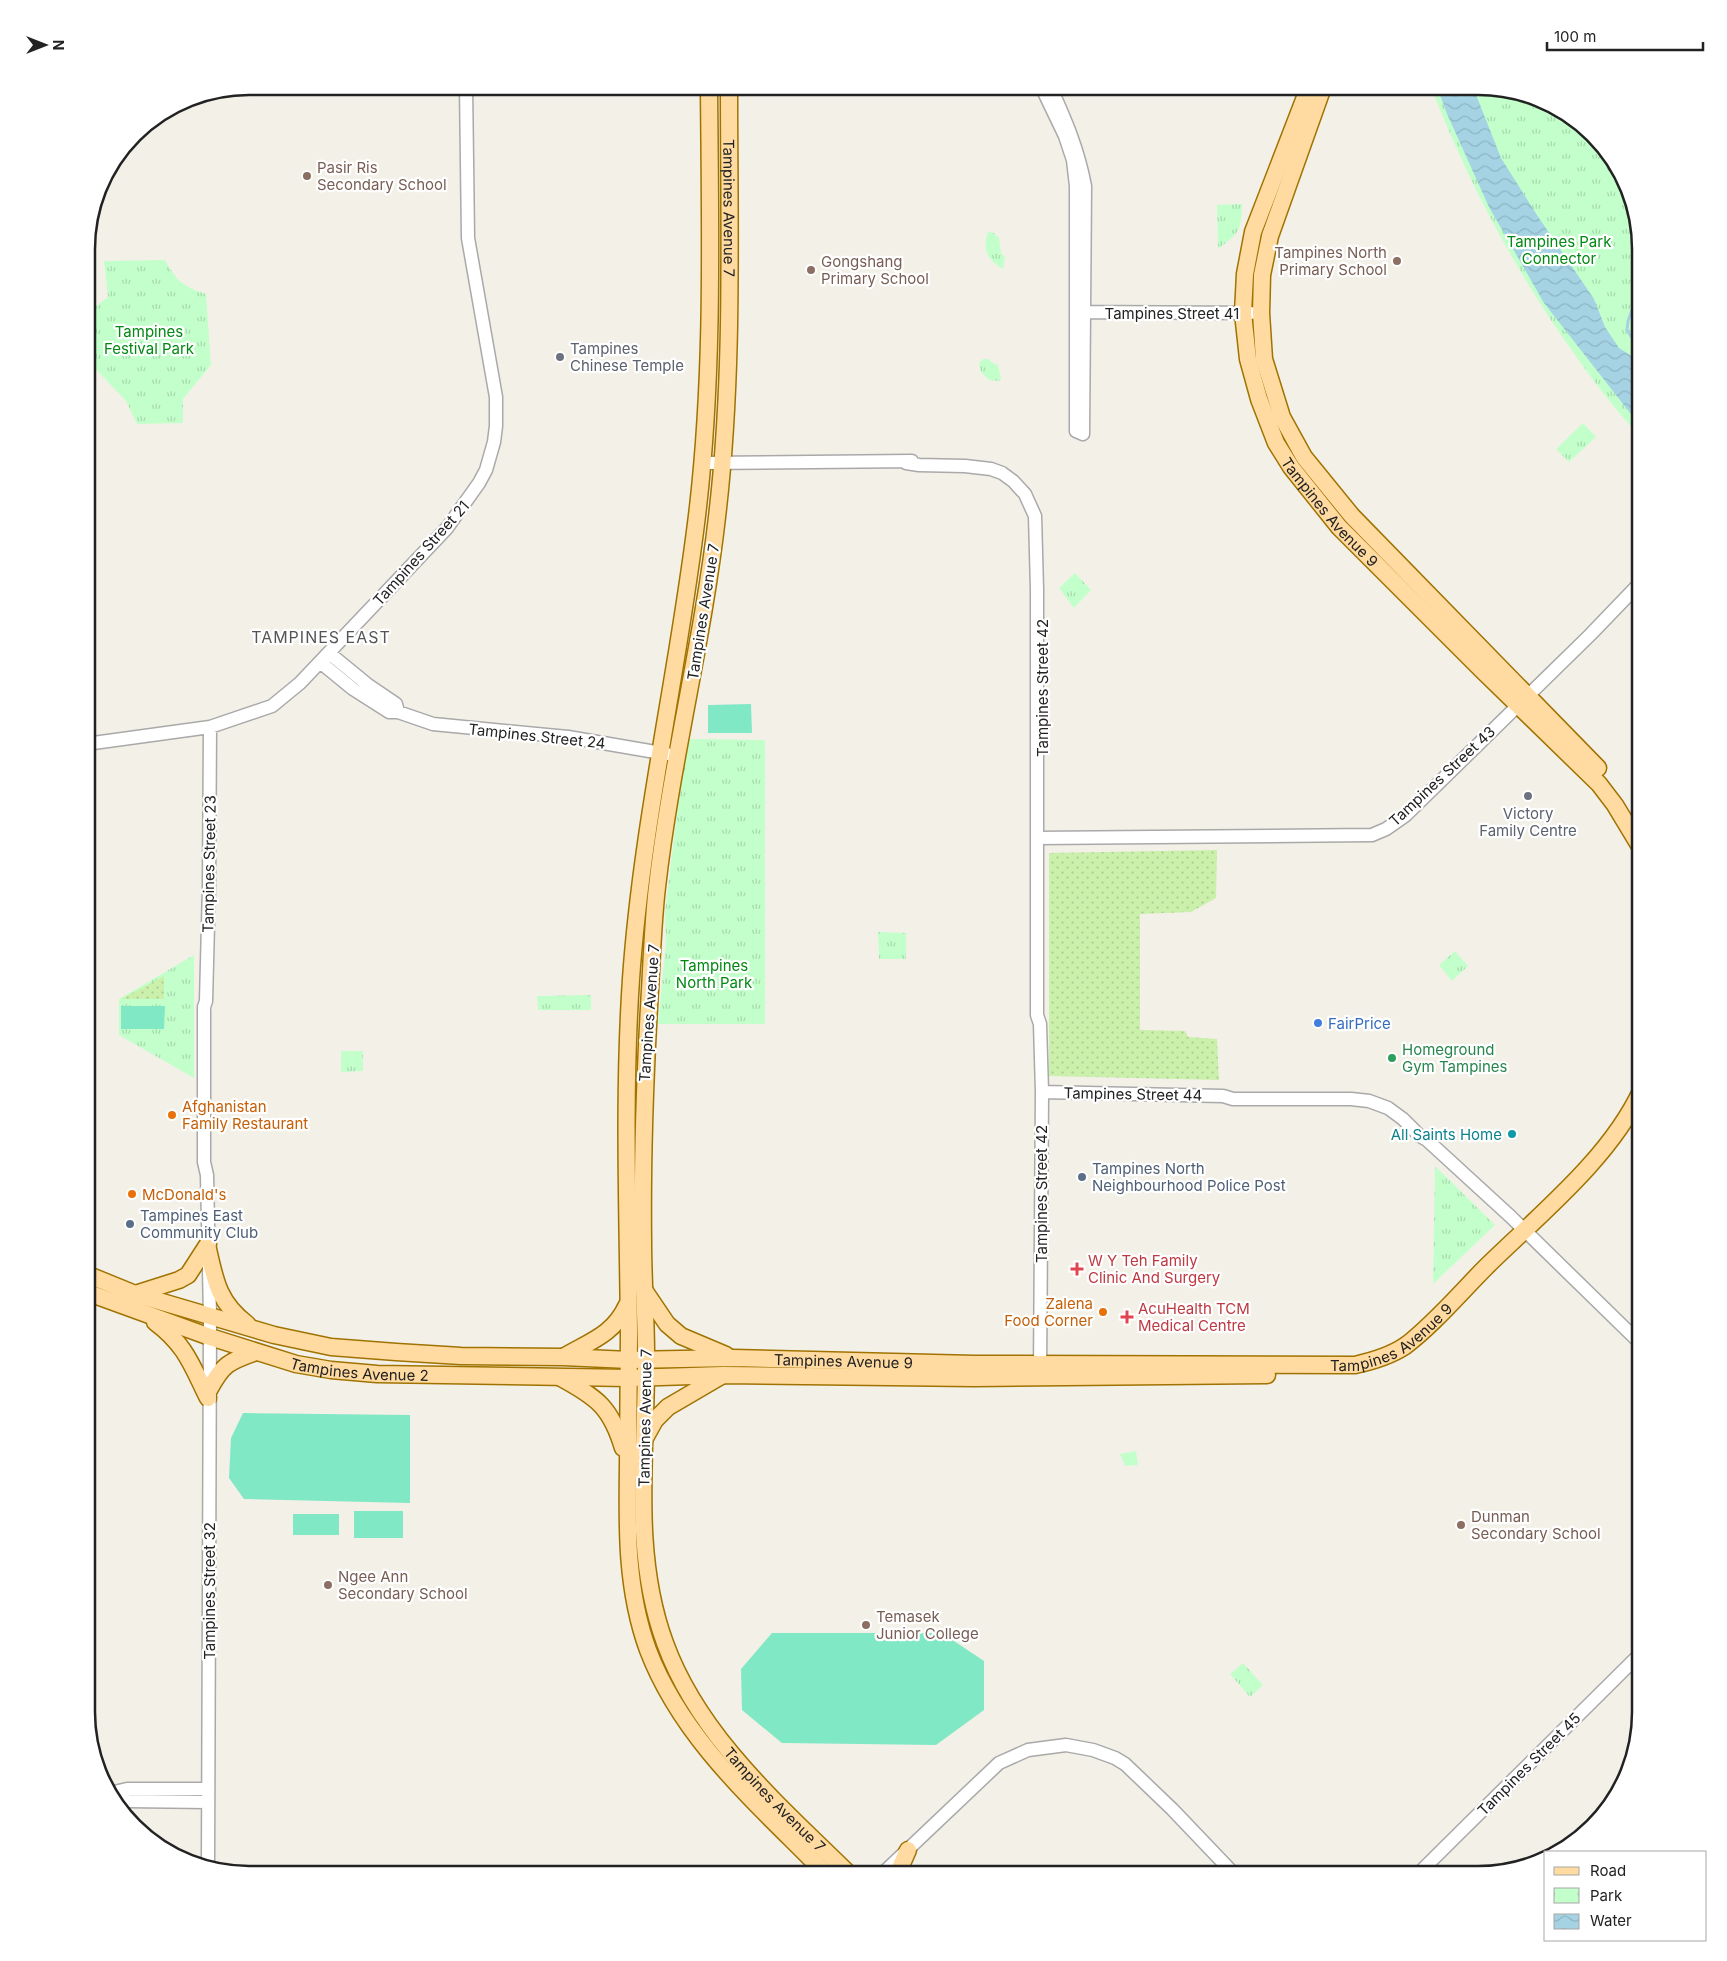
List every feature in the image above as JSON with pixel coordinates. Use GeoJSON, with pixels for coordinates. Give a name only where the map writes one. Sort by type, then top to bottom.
{"type":"FeatureCollection","features":[{"type":"Feature","properties":{"kind":"main road","name":"Tampines Avenue 7"},"geometry":{"type":"LineString","coordinates":[[709,95],[710,284],[702,464],[692,558],[660,753],[640,893],[631,983],[625,1132],[629,1360],[627,1534],[635,1608],[646,1646],[661,1682],[676,1709],[720,1767],[818,1866]]}},
{"type":"Feature","properties":{"kind":"main road","name":"Tampines Avenue 7"},"geometry":{"type":"LineString","coordinates":[[729,95],[729,336],[722,464],[711,563],[694,675],[677,755],[657,887],[645,1066],[643,1127],[646,1360],[644,1540],[653,1606],[670,1659],[692,1701],[716,1735],[754,1779],[841,1866]]}},
{"type":"Feature","properties":{"kind":"main road","name":"Tampines Avenue 9"},"geometry":{"type":"LineString","coordinates":[[1306,95],[1253,232],[1245,274],[1243,309],[1248,360],[1259,399],[1276,443],[1291,467],[1339,527],[1612,784],[1632,812]]}},
{"type":"Feature","properties":{"kind":"main road","name":"Tampines Avenue 9"},"geometry":{"type":"LineString","coordinates":[[1321,95],[1270,236],[1262,275],[1261,308],[1264,359],[1282,417],[1304,457],[1352,516],[1599,784],[1632,831]]}},
{"type":"Feature","properties":{"kind":"main road","name":"Tampines Avenue 9"},"geometry":{"type":"LineString","coordinates":[[1528,1233],[1615,1136],[1632,1108]]}},
{"type":"Feature","properties":{"kind":"main road","name":"Tampines Avenue 9"},"geometry":{"type":"LineString","coordinates":[[646,1360],[734,1358],[1040,1370],[1355,1365],[1376,1360],[1399,1349],[1415,1338],[1610,1156],[1632,1129]]}},
{"type":"Feature","properties":{"kind":"main road"},"geometry":{"type":"LineString","coordinates":[[135,1294],[172,1283],[188,1275],[208,1246]]}},
{"type":"Feature","properties":{"kind":"main road"},"geometry":{"type":"LineString","coordinates":[[208,1246],[215,1281],[224,1302],[235,1315],[253,1329]]}},
{"type":"Feature","properties":{"kind":"main road","name":"Tampines Avenue 2"},"geometry":{"type":"LineString","coordinates":[[95,1278],[135,1294],[253,1329],[331,1347],[461,1356],[646,1360]]}},
{"type":"Feature","properties":{"kind":"main road"},"geometry":{"type":"LineString","coordinates":[[644,1290],[667,1324],[681,1336],[734,1358]]}},
{"type":"Feature","properties":{"kind":"main road","name":"Tampines Avenue 2"},"geometry":{"type":"LineString","coordinates":[[95,1295],[210,1338],[296,1364],[331,1370],[394,1375],[646,1378]]}},
{"type":"Feature","properties":{"kind":"main road"},"geometry":{"type":"LineString","coordinates":[[563,1357],[589,1344],[617,1323],[628,1301]]}},
{"type":"Feature","properties":{"kind":"main road"},"geometry":{"type":"LineString","coordinates":[[146,1314],[166,1330],[188,1355],[208,1394]]}},
{"type":"Feature","properties":{"kind":"main road"},"geometry":{"type":"LineString","coordinates":[[208,1394],[219,1370],[228,1363],[256,1352]]}},
{"type":"Feature","properties":{"kind":"main road","name":"Tampines Avenue 9"},"geometry":{"type":"LineString","coordinates":[[646,1378],[723,1375],[974,1378],[1040,1370]]}},
{"type":"Feature","properties":{"kind":"main road"},"geometry":{"type":"LineString","coordinates":[[644,1440],[655,1420],[668,1407],[723,1375]]}},
{"type":"Feature","properties":{"kind":"main road"},"geometry":{"type":"LineString","coordinates":[[559,1377],[597,1401],[612,1417],[628,1465]]}},
{"type":"Feature","properties":{"kind":"main road"},"geometry":{"type":"LineString","coordinates":[[901,1866],[908,1850]]}},
{"type":"Feature","properties":{"kind":"street","name":"Tampines Street 21"},"geometry":{"type":"LineString","coordinates":[[95,743],[210,727],[272,706],[292,690],[325,658],[447,528],[479,483],[491,456],[496,426],[496,397],[468,238],[466,95]]}},
{"type":"Feature","properties":{"kind":"street","name":"Tampines Street 41"},"geometry":{"type":"LineString","coordinates":[[1046,95],[1068,135]]}},
{"type":"Feature","properties":{"kind":"street","name":"Tampines Street 41"},"geometry":{"type":"LineString","coordinates":[[1053,95],[1068,135],[1076,186],[1080,308],[1083,434],[1076,431],[1080,308]]}},
{"type":"Feature","properties":{"kind":"street","name":"Tampines Street 41"},"geometry":{"type":"LineString","coordinates":[[1080,308],[1261,308]]}},
{"type":"Feature","properties":{"kind":"street","name":"Tampines Street 42"},"geometry":{"type":"LineString","coordinates":[[702,464],[906,463],[918,460],[965,459],[997,462],[1012,469],[1019,475],[1029,485],[1037,498],[1042,528],[1039,838],[1042,1015],[1040,1024],[1042,1092],[1040,1370]]}},
{"type":"Feature","properties":{"kind":"street","name":"Tampines Street 43"},"geometry":{"type":"LineString","coordinates":[[1039,838],[1372,835],[1386,829],[1406,815],[1632,591]]}},
{"type":"Feature","properties":{"kind":"street","name":"Tampines Street 24"},"geometry":{"type":"LineString","coordinates":[[325,658],[396,704],[398,712],[433,724],[568,737],[677,755]]}},
{"type":"Feature","properties":{"kind":"street","name":"Tampines Street 23"},"geometry":{"type":"LineString","coordinates":[[210,727],[206,1000],[210,1007],[208,1114],[204,1162],[207,1175],[210,1316]]}},
{"type":"Feature","properties":{"kind":"street","name":"Tampines Street 44"},"geometry":{"type":"LineString","coordinates":[[1042,1092],[1224,1096],[1234,1091],[1372,1094],[1409,1114],[1425,1132],[1427,1140],[1528,1233]]}},
{"type":"Feature","properties":{"kind":"street"},"geometry":{"type":"LineString","coordinates":[[1528,1233],[1632,1335]]}},
{"type":"Feature","properties":{"kind":"street","name":"Tampines Street 32"},"geometry":{"type":"LineString","coordinates":[[208,1861],[208,1394],[210,1316]]}},
{"type":"Feature","properties":{"kind":"street","name":"Tampines Street 45"},"geometry":{"type":"LineString","coordinates":[[1426,1866],[1632,1662]]}},
{"type":"Feature","properties":{"kind":"street"},"geometry":{"type":"LineString","coordinates":[[891,1866],[999,1762],[1028,1750],[1066,1745],[1099,1752],[1125,1764],[1172,1809],[1226,1866]]}},
{"type":"Feature","properties":{"kind":"street"},"geometry":{"type":"LineString","coordinates":[[117,1791],[127,1789],[208,1795]]}},
{"type":"Feature","properties":{"kind":"street"},"geometry":{"type":"LineString","coordinates":[[123,1800],[208,1795]]}},
{"type":"Feature","properties":{"kind":"green space","name":"Tampines Park Connector"},"geometry":{"type":"Polygon","coordinates":[[[1434,95],[1488,95],[1518,100],[1546,111],[1580,133],[1594,147],[1611,172],[1624,199],[1631,229],[1632,427],[1589,375],[1523,276],[1473,184],[1434,95]]]}},
{"type":"Feature","properties":{"kind":"green space"},"geometry":{"type":"Polygon","coordinates":[[[1242,204],[1238,231],[1218,249],[1217,205],[1242,204]]]}},
{"type":"Feature","properties":{"kind":"green space"},"geometry":{"type":"Polygon","coordinates":[[[988,232],[994,233],[999,238],[1001,253],[1005,257],[1003,269],[993,262],[988,254],[986,238],[988,232]]]}},
{"type":"Feature","properties":{"kind":"green space","name":"Tampines Festival Park"},"geometry":{"type":"Polygon","coordinates":[[[165,260],[181,282],[206,294],[211,365],[183,399],[183,423],[137,424],[126,401],[95,368],[95,307],[108,297],[104,261],[165,260]]]}},
{"type":"Feature","properties":{"kind":"green space"},"geometry":{"type":"Polygon","coordinates":[[[983,359],[989,359],[998,365],[1001,379],[999,381],[989,380],[981,372],[979,363],[983,359]]]}},
{"type":"Feature","properties":{"kind":"green space"},"geometry":{"type":"Polygon","coordinates":[[[1583,423],[1596,437],[1569,462],[1556,449],[1583,423]]]}},
{"type":"Feature","properties":{"kind":"green space"},"geometry":{"type":"Polygon","coordinates":[[[1075,573],[1091,590],[1074,608],[1059,588],[1075,573]]]}},
{"type":"Feature","properties":{"kind":"green space"},"geometry":{"type":"Polygon","coordinates":[[[751,704],[752,733],[708,733],[708,705],[751,704]]]}},
{"type":"Feature","properties":{"kind":"green space","name":"Tampines North Park"},"geometry":{"type":"Polygon","coordinates":[[[686,739],[765,740],[765,1024],[658,1024],[666,943],[665,913],[686,739]]]}},
{"type":"Feature","properties":{"kind":"green space"},"geometry":{"type":"Polygon","coordinates":[[[1217,850],[1216,898],[1191,912],[1140,914],[1140,1030],[1185,1031],[1188,1037],[1217,1039],[1219,1080],[1049,1076],[1049,853],[1217,850]]]}},
{"type":"Feature","properties":{"kind":"green space"},"geometry":{"type":"Polygon","coordinates":[[[878,932],[906,933],[906,959],[879,959],[878,932]]]}},
{"type":"Feature","properties":{"kind":"green space"},"geometry":{"type":"Polygon","coordinates":[[[1455,951],[1468,966],[1452,981],[1439,965],[1455,951]]]}},
{"type":"Feature","properties":{"kind":"green space"},"geometry":{"type":"Polygon","coordinates":[[[194,955],[194,1078],[119,1035],[119,999],[194,955]]]}},
{"type":"Feature","properties":{"kind":"green space"},"geometry":{"type":"Polygon","coordinates":[[[164,976],[164,999],[121,999],[164,976]]]}},
{"type":"Feature","properties":{"kind":"green space"},"geometry":{"type":"Polygon","coordinates":[[[591,995],[591,1010],[538,1010],[537,996],[591,995]]]}},
{"type":"Feature","properties":{"kind":"green space"},"geometry":{"type":"Polygon","coordinates":[[[121,1006],[165,1006],[164,1029],[121,1029],[121,1006]]]}},
{"type":"Feature","properties":{"kind":"green space"},"geometry":{"type":"Polygon","coordinates":[[[341,1051],[363,1051],[363,1071],[341,1072],[341,1051]]]}},
{"type":"Feature","properties":{"kind":"green space"},"geometry":{"type":"Polygon","coordinates":[[[1435,1166],[1495,1225],[1433,1284],[1435,1166]]]}},
{"type":"Feature","properties":{"kind":"green space"},"geometry":{"type":"Polygon","coordinates":[[[243,1413],[410,1415],[410,1503],[244,1499],[229,1478],[231,1438],[243,1413]]]}},
{"type":"Feature","properties":{"kind":"green space"},"geometry":{"type":"Polygon","coordinates":[[[1136,1451],[1138,1465],[1125,1466],[1120,1454],[1136,1451]]]}},
{"type":"Feature","properties":{"kind":"green space"},"geometry":{"type":"Polygon","coordinates":[[[354,1511],[403,1511],[403,1538],[354,1538],[354,1511]]]}},
{"type":"Feature","properties":{"kind":"green space"},"geometry":{"type":"Polygon","coordinates":[[[293,1514],[339,1514],[339,1535],[293,1535],[293,1514]]]}},
{"type":"Feature","properties":{"kind":"green space"},"geometry":{"type":"Polygon","coordinates":[[[772,1633],[942,1633],[984,1661],[984,1710],[936,1745],[782,1743],[742,1710],[741,1669],[772,1633]]]}},
{"type":"Feature","properties":{"kind":"green space"},"geometry":{"type":"Polygon","coordinates":[[[1243,1663],[1263,1685],[1250,1697],[1230,1674],[1243,1663]]]}},
{"type":"Feature","properties":{"kind":"water"},"geometry":{"type":"Polygon","coordinates":[[[1440,95],[1476,95],[1501,158],[1594,299],[1605,327],[1619,348],[1632,356],[1632,415],[1544,303],[1489,207],[1440,95]]]}},
{"type":"Feature","properties":{"kind":"waterway"},"geometry":{"type":"LineString","coordinates":[[1632,310],[1627,330],[1632,338]]}},
{"type":"Feature","properties":{"kind":"place","name":"Pasir Ris Secondary School"},"geometry":{"type":"Point","coordinates":[307,176]}},
{"type":"Feature","properties":{"kind":"place","name":"Tampines North Primary School"},"geometry":{"type":"Point","coordinates":[1397,261]}},
{"type":"Feature","properties":{"kind":"place","name":"Gongshang Primary School"},"geometry":{"type":"Point","coordinates":[811,270]}},
{"type":"Feature","properties":{"kind":"place","name":"Tampines Chinese Temple"},"geometry":{"type":"Point","coordinates":[560,357]}},
{"type":"Feature","properties":{"kind":"place","name":"Victory Family Centre"},"geometry":{"type":"Point","coordinates":[1528,796]}},
{"type":"Feature","properties":{"kind":"place","name":"FairPrice"},"geometry":{"type":"Point","coordinates":[1318,1023]}},
{"type":"Feature","properties":{"kind":"place","name":"Homeground Gym Tampines"},"geometry":{"type":"Point","coordinates":[1392,1058]}},
{"type":"Feature","properties":{"kind":"place","name":"Afghanistan Family Restaurant"},"geometry":{"type":"Point","coordinates":[172,1115]}},
{"type":"Feature","properties":{"kind":"place","name":"All Saints Home"},"geometry":{"type":"Point","coordinates":[1512,1134]}},
{"type":"Feature","properties":{"kind":"place","name":"Tampines North Neighbourhood Police Post"},"geometry":{"type":"Point","coordinates":[1082,1177]}},
{"type":"Feature","properties":{"kind":"place","name":"McDonald's"},"geometry":{"type":"Point","coordinates":[132,1194]}},
{"type":"Feature","properties":{"kind":"place","name":"Tampines East Community Club"},"geometry":{"type":"Point","coordinates":[130,1224]}},
{"type":"Feature","properties":{"kind":"place","name":"W Y Teh Family Clinic And Surgery"},"geometry":{"type":"Point","coordinates":[1077,1269]}},
{"type":"Feature","properties":{"kind":"place","name":"Zalena Food Corner"},"geometry":{"type":"Point","coordinates":[1103,1312]}},
{"type":"Feature","properties":{"kind":"place","name":"AcuHealth TCM Medical Centre"},"geometry":{"type":"Point","coordinates":[1127,1317]}},
{"type":"Feature","properties":{"kind":"place","name":"Dunman Secondary School"},"geometry":{"type":"Point","coordinates":[1461,1525]}},
{"type":"Feature","properties":{"kind":"place","name":"Ngee Ann Secondary School"},"geometry":{"type":"Point","coordinates":[328,1585]}},
{"type":"Feature","properties":{"kind":"place","name":"Temasek Junior College"},"geometry":{"type":"Point","coordinates":[866,1625]}},
{"type":"Feature","properties":{"kind":"district","name":"TAMPINES EAST"},"geometry":{"type":"Point","coordinates":[321,637]}}]}
